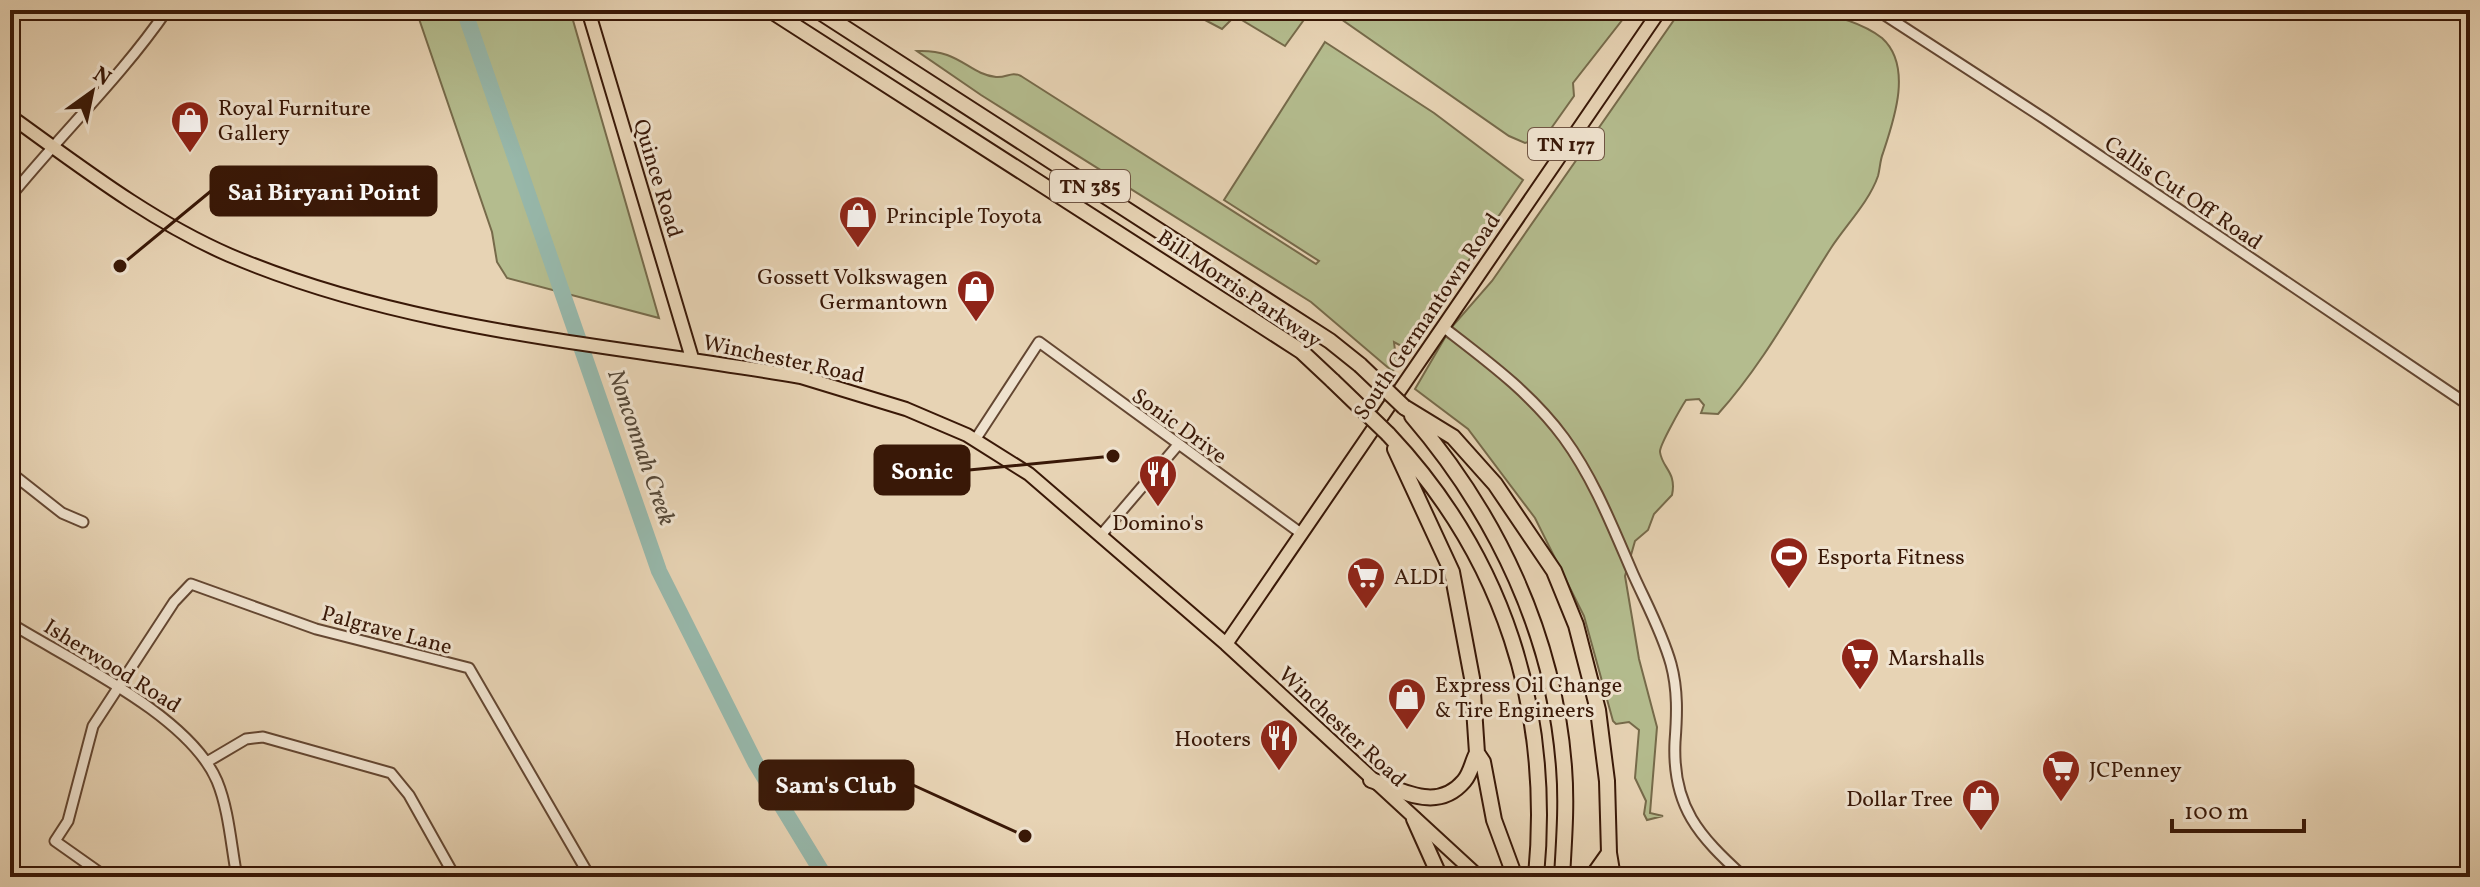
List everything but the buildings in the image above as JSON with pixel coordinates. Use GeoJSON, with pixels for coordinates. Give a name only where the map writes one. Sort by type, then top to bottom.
{"type":"FeatureCollection","features":[{"type":"Feature","properties":{"kind":"highway","name":"Bill Morris Parkway"},"geometry":{"type":"LineString","coordinates":[[770,10],[1301,351],[1388,434],[1447,502],[1503,612],[1525,684],[1539,773],[1536,877]]}},
{"type":"Feature","properties":{"kind":"highway","name":"Bill Morris Parkway"},"geometry":{"type":"LineString","coordinates":[[817,10],[1330,341],[1404,407],[1444,453],[1477,501],[1527,600],[1559,723],[1566,803],[1562,877]]}},
{"type":"Feature","properties":{"kind":"highway"},"geometry":{"type":"LineString","coordinates":[[1404,407],[1453,437],[1495,484],[1554,571],[1576,625],[1598,710],[1607,781],[1609,853],[1613,877]]}},
{"type":"Feature","properties":{"kind":"highway"},"geometry":{"type":"LineString","coordinates":[[1371,780],[1412,797],[1433,799],[1464,781],[1477,753],[1472,678],[1452,572],[1388,434]]}},
{"type":"Feature","properties":{"kind":"highway"},"geometry":{"type":"LineString","coordinates":[[1477,753],[1483,762],[1494,820],[1515,877]]}},
{"type":"Feature","properties":{"kind":"highway"},"geometry":{"type":"LineString","coordinates":[[1414,819],[1440,877]]}},
{"type":"Feature","properties":{"kind":"highway"},"geometry":{"type":"LineString","coordinates":[[1592,877],[1609,853]]}},
{"type":"Feature","properties":{"kind":"main road","name":"Quince Road"},"geometry":{"type":"LineString","coordinates":[[588,10],[692,358]]}},
{"type":"Feature","properties":{"kind":"main road","name":"South Germantown Road"},"geometry":{"type":"LineString","coordinates":[[1226,644],[1660,10]]}},
{"type":"Feature","properties":{"kind":"main road","name":"Winchester Road"},"geometry":{"type":"LineString","coordinates":[[10,116],[152,217],[229,254],[317,288],[400,311],[496,329],[692,358],[852,390],[906,409],[975,440],[1029,474],[1101,535],[1226,644],[1479,877]]}},
{"type":"Feature","properties":{"kind":"street"},"geometry":{"type":"LineString","coordinates":[[10,197],[51,146],[140,48],[167,10]]}},
{"type":"Feature","properties":{"kind":"street","name":"Callis Cut Off Road"},"geometry":{"type":"LineString","coordinates":[[1877,10],[2045,119],[2470,406]]}},
{"type":"Feature","properties":{"kind":"street"},"geometry":{"type":"LineString","coordinates":[[1443,327],[1487,359],[1544,414],[1564,438],[1603,505],[1670,661],[1677,712],[1676,772],[1682,801],[1704,840],[1744,877]]}},
{"type":"Feature","properties":{"kind":"street","name":"Sonic Drive"},"geometry":{"type":"LineString","coordinates":[[975,440],[1039,342],[1177,446],[1302,534]]}},
{"type":"Feature","properties":{"kind":"street"},"geometry":{"type":"LineString","coordinates":[[1101,535],[1177,446]]}},
{"type":"Feature","properties":{"kind":"street"},"geometry":{"type":"LineString","coordinates":[[10,472],[62,513],[83,522]]}},
{"type":"Feature","properties":{"kind":"street","name":"Palgrave Lane"},"geometry":{"type":"LineString","coordinates":[[117,688],[174,602],[191,584],[316,629],[469,668],[590,877]]}},
{"type":"Feature","properties":{"kind":"street","name":"Isherwood Road"},"geometry":{"type":"LineString","coordinates":[[10,623],[176,726],[207,762],[223,800],[237,877]]}},
{"type":"Feature","properties":{"kind":"street"},"geometry":{"type":"LineString","coordinates":[[106,877],[55,841],[68,821],[90,732],[117,688]]}},
{"type":"Feature","properties":{"kind":"street"},"geometry":{"type":"LineString","coordinates":[[207,762],[246,739],[263,737],[382,768],[399,780],[455,877]]}},
{"type":"Feature","properties":{"kind":"street"},"geometry":{"type":"LineString","coordinates":[[243,877],[283,873],[305,877]]}},
{"type":"Feature","properties":{"kind":"green space"},"geometry":{"type":"Polygon","coordinates":[[[416,10],[570,10],[659,318],[507,278],[497,262],[492,232],[416,10]]]}},
{"type":"Feature","properties":{"kind":"green space"},"geometry":{"type":"Polygon","coordinates":[[[1186,10],[1311,10],[1285,46],[1235,16],[1222,29],[1186,10]]]}},
{"type":"Feature","properties":{"kind":"green space"},"geometry":{"type":"Polygon","coordinates":[[[1328,10],[1630,10],[1573,83],[1574,96],[1545,137],[1525,143],[1509,136],[1328,10]]]}},
{"type":"Feature","properties":{"kind":"green space"},"geometry":{"type":"Polygon","coordinates":[[[1681,10],[1786,10],[1838,18],[1862,26],[1882,38],[1897,63],[1899,78],[1896,109],[1878,176],[1863,204],[1734,395],[1718,414],[1701,413],[1704,405],[1699,399],[1686,400],[1661,448],[1661,457],[1673,481],[1672,495],[1654,514],[1648,530],[1635,541],[1625,576],[1639,659],[1657,727],[1650,813],[1663,816],[1647,820],[1644,814],[1646,801],[1635,778],[1639,730],[1629,722],[1616,724],[1613,721],[1584,616],[1535,518],[1468,429],[1415,389],[1450,329],[1492,281],[1681,10]]]}},
{"type":"Feature","properties":{"kind":"green space"},"geometry":{"type":"Polygon","coordinates":[[[1325,42],[1434,113],[1523,180],[1411,346],[1407,349],[1394,342],[1397,367],[1392,371],[1311,302],[981,95],[917,51],[944,54],[986,75],[1021,76],[1316,264],[1319,261],[1224,200],[1325,42]]]}},
{"type":"Feature","properties":{"kind":"waterway","name":"Nonconnah Creek"},"geometry":{"type":"LineString","coordinates":[[464,10],[659,571],[755,762],[825,877]]}},
{"type":"Feature","properties":{"kind":"place","name":"Royal Furniture Gallery"},"geometry":{"type":"Point","coordinates":[190,154]}},
{"type":"Feature","properties":{"kind":"place","name":"Principle Toyota"},"geometry":{"type":"Point","coordinates":[858,249]}},
{"type":"Feature","properties":{"kind":"place","name":"Sai Biryani Point"},"geometry":{"type":"Point","coordinates":[120,266]}},
{"type":"Feature","properties":{"kind":"place","name":"Gossett Volkswagen Germantown"},"geometry":{"type":"Point","coordinates":[976,323]}},
{"type":"Feature","properties":{"kind":"place","name":"Sonic"},"geometry":{"type":"Point","coordinates":[1113,456]}},
{"type":"Feature","properties":{"kind":"place","name":"Domino's"},"geometry":{"type":"Point","coordinates":[1158,508]}},
{"type":"Feature","properties":{"kind":"place","name":"Esporta Fitness"},"geometry":{"type":"Point","coordinates":[1789,590]}},
{"type":"Feature","properties":{"kind":"place","name":"ALDI"},"geometry":{"type":"Point","coordinates":[1366,610]}},
{"type":"Feature","properties":{"kind":"place","name":"Marshalls"},"geometry":{"type":"Point","coordinates":[1860,691]}},
{"type":"Feature","properties":{"kind":"place","name":"Express Oil Change & Tire Engineers"},"geometry":{"type":"Point","coordinates":[1407,731]}},
{"type":"Feature","properties":{"kind":"place","name":"Hooters"},"geometry":{"type":"Point","coordinates":[1279,772]}},
{"type":"Feature","properties":{"kind":"place","name":"JCPenney"},"geometry":{"type":"Point","coordinates":[2061,803]}},
{"type":"Feature","properties":{"kind":"place","name":"Dollar Tree"},"geometry":{"type":"Point","coordinates":[1981,832]}},
{"type":"Feature","properties":{"kind":"place","name":"Sam's Club"},"geometry":{"type":"Point","coordinates":[1025,836]}}]}
